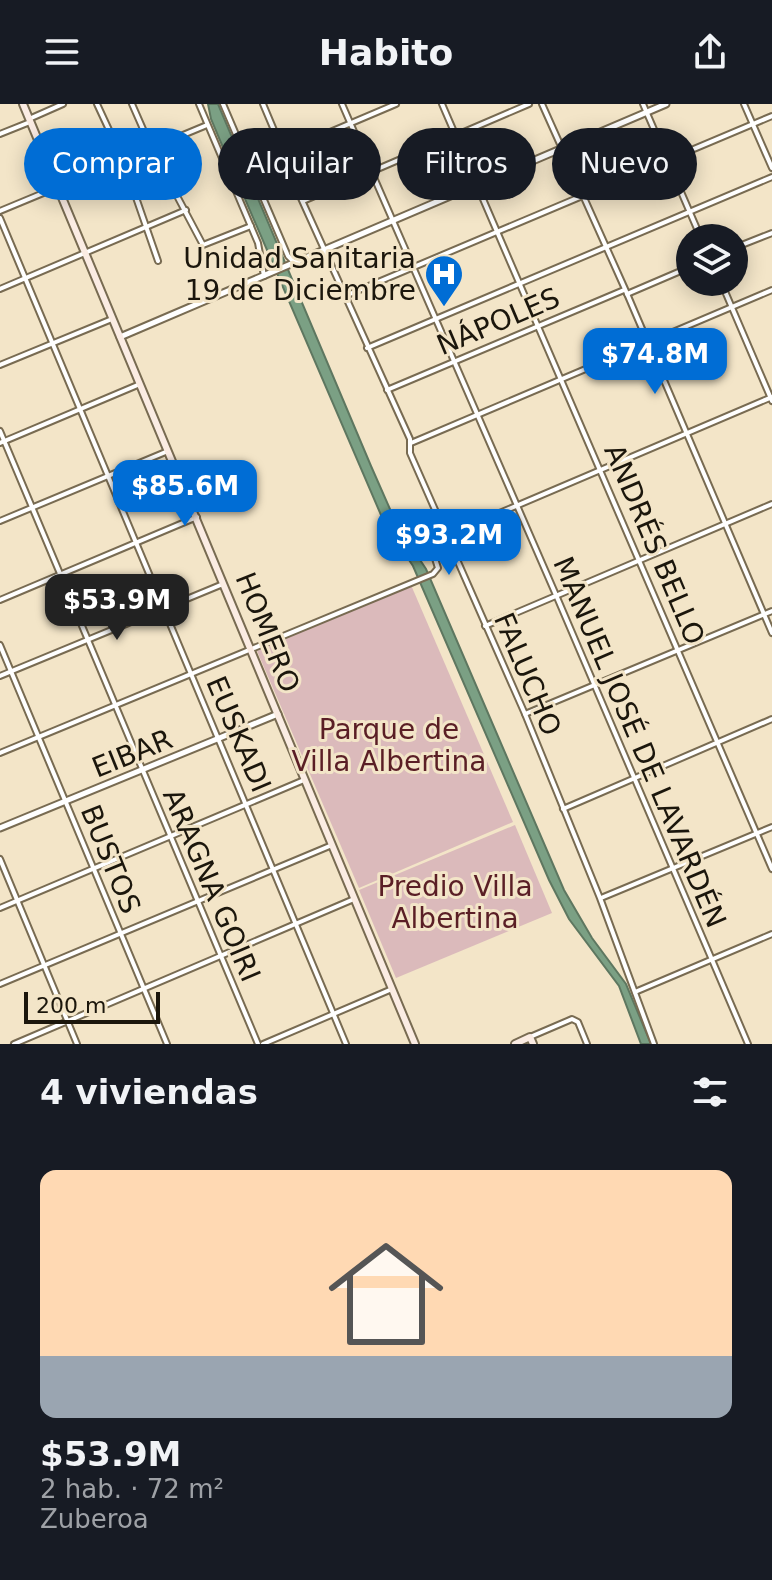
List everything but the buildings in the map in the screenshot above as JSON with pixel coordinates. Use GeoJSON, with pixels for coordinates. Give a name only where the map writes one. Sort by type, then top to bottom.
{"type":"FeatureCollection","features":[{"type":"Feature","properties":{"kind":"main road","name":"HOMERO"},"geometry":{"type":"LineString","coordinates":[[23,104],[33,128]]}},
{"type":"Feature","properties":{"kind":"main road","name":"HOMERO"},"geometry":{"type":"LineString","coordinates":[[63,200],[415,1044]]}},
{"type":"Feature","properties":{"kind":"main road"},"geometry":{"type":"LineString","coordinates":[[515,1044],[532,1041]]}},
{"type":"Feature","properties":{"kind":"street"},"geometry":{"type":"LineString","coordinates":[[0,134],[63,104]]}},
{"type":"Feature","properties":{"kind":"street"},"geometry":{"type":"LineString","coordinates":[[97,104],[108,128]]}},
{"type":"Feature","properties":{"kind":"street"},"geometry":{"type":"LineString","coordinates":[[132,104],[143,128]]}},
{"type":"Feature","properties":{"kind":"street"},"geometry":{"type":"LineString","coordinates":[[199,104],[251,226],[267,275]]}},
{"type":"Feature","properties":{"kind":"street"},"geometry":{"type":"LineString","coordinates":[[223,104],[292,263]]}},
{"type":"Feature","properties":{"kind":"street","name":"FALUCHO"},"geometry":{"type":"LineString","coordinates":[[263,104],[273,128]]}},
{"type":"Feature","properties":{"kind":"street","name":"MANUEL JOSÉ DE LAVARDÉN"},"geometry":{"type":"LineString","coordinates":[[342,104],[352,128]]}},
{"type":"Feature","properties":{"kind":"street"},"geometry":{"type":"LineString","coordinates":[[338,128],[396,104]]}},
{"type":"Feature","properties":{"kind":"street","name":"ANDRÉS BELLO"},"geometry":{"type":"LineString","coordinates":[[442,104],[452,128]]}},
{"type":"Feature","properties":{"kind":"street"},"geometry":{"type":"LineString","coordinates":[[472,128],[529,104]]}},
{"type":"Feature","properties":{"kind":"street"},"geometry":{"type":"LineString","coordinates":[[542,104],[552,128]]}},
{"type":"Feature","properties":{"kind":"street"},"geometry":{"type":"LineString","coordinates":[[643,104],[653,128]]}},
{"type":"Feature","properties":{"kind":"street"},"geometry":{"type":"LineString","coordinates":[[609,128],[666,104]]}},
{"type":"Feature","properties":{"kind":"street"},"geometry":{"type":"LineString","coordinates":[[744,104],[772,168]]}},
{"type":"Feature","properties":{"kind":"street"},"geometry":{"type":"LineString","coordinates":[[697,149],[772,116]]}},
{"type":"Feature","properties":{"kind":"street"},"geometry":{"type":"LineString","coordinates":[[200,128],[207,125]]}},
{"type":"Feature","properties":{"kind":"street"},"geometry":{"type":"LineString","coordinates":[[367,348],[772,177]]}},
{"type":"Feature","properties":{"kind":"street","name":"MANUEL JOSÉ DE LAVARDÉN"},"geometry":{"type":"LineString","coordinates":[[381,196],[748,1044]]}},
{"type":"Feature","properties":{"kind":"street"},"geometry":{"type":"LineString","coordinates":[[0,211],[27,200]]}},
{"type":"Feature","properties":{"kind":"street"},"geometry":{"type":"LineString","coordinates":[[137,200],[158,261]]}},
{"type":"Feature","properties":{"kind":"street"},"geometry":{"type":"LineString","coordinates":[[180,200],[203,245],[251,226]]}},
{"type":"Feature","properties":{"kind":"street"},"geometry":{"type":"LineString","coordinates":[[120,337],[440,200]]}},
{"type":"Feature","properties":{"kind":"street","name":"ANDRÉS BELLO"},"geometry":{"type":"LineString","coordinates":[[483,200],[772,869]]}},
{"type":"Feature","properties":{"kind":"street"},"geometry":{"type":"LineString","coordinates":[[345,296],[577,200]]}},
{"type":"Feature","properties":{"kind":"street"},"geometry":{"type":"LineString","coordinates":[[585,200],[772,633]]}},
{"type":"Feature","properties":{"kind":"street"},"geometry":{"type":"LineString","coordinates":[[684,200],[695,224]]}},
{"type":"Feature","properties":{"kind":"street","name":"FALUCHO"},"geometry":{"type":"LineString","coordinates":[[303,201],[411,443],[410,453],[525,714],[600,898],[654,1044]]}},
{"type":"Feature","properties":{"kind":"street"},"geometry":{"type":"LineString","coordinates":[[0,289],[186,210]]}},
{"type":"Feature","properties":{"kind":"street","name":"EUSKADI"},"geometry":{"type":"LineString","coordinates":[[0,218],[346,1044]]}},
{"type":"Feature","properties":{"kind":"street"},"geometry":{"type":"LineString","coordinates":[[748,242],[772,233]]}},
{"type":"Feature","properties":{"kind":"street","name":"NÁPOLES"},"geometry":{"type":"LineString","coordinates":[[387,390],[539,325],[676,272]]}},
{"type":"Feature","properties":{"kind":"street"},"geometry":{"type":"LineString","coordinates":[[411,443],[772,290]]}},
{"type":"Feature","properties":{"kind":"street"},"geometry":{"type":"LineString","coordinates":[[0,753],[433,574],[438,568],[432,545],[436,540],[771,399],[727,296]]}},
{"type":"Feature","properties":{"kind":"street"},"geometry":{"type":"LineString","coordinates":[[0,365],[112,319]]}},
{"type":"Feature","properties":{"kind":"street"},"geometry":{"type":"LineString","coordinates":[[2,442],[140,384]]}},
{"type":"Feature","properties":{"kind":"street","name":"ARAGNA GOIRI"},"geometry":{"type":"LineString","coordinates":[[0,431],[2,442],[33,507],[197,901],[261,1044]]}},
{"type":"Feature","properties":{"kind":"street"},"geometry":{"type":"LineString","coordinates":[[0,521],[169,450]]}},
{"type":"Feature","properties":{"kind":"street"},"geometry":{"type":"LineString","coordinates":[[485,626],[772,504]]}},
{"type":"Feature","properties":{"kind":"street"},"geometry":{"type":"LineString","coordinates":[[0,600],[197,517]]}},
{"type":"Feature","properties":{"kind":"street"},"geometry":{"type":"LineString","coordinates":[[0,676],[224,583]]}},
{"type":"Feature","properties":{"kind":"street"},"geometry":{"type":"LineString","coordinates":[[525,714],[772,611]]}},
{"type":"Feature","properties":{"kind":"street","name":"BUSTOS"},"geometry":{"type":"LineString","coordinates":[[0,645],[167,1044]]}},
{"type":"Feature","properties":{"kind":"street","name":"EIBAR"},"geometry":{"type":"LineString","coordinates":[[0,828],[278,714]]}},
{"type":"Feature","properties":{"kind":"street"},"geometry":{"type":"LineString","coordinates":[[563,809],[772,719]]}},
{"type":"Feature","properties":{"kind":"street"},"geometry":{"type":"LineString","coordinates":[[0,908],[305,780]]}},
{"type":"Feature","properties":{"kind":"street"},"geometry":{"type":"LineString","coordinates":[[600,898],[772,827]]}},
{"type":"Feature","properties":{"kind":"street"},"geometry":{"type":"LineString","coordinates":[[0,984],[332,845]]}},
{"type":"Feature","properties":{"kind":"street"},"geometry":{"type":"LineString","coordinates":[[0,859],[77,1044]]}},
{"type":"Feature","properties":{"kind":"street"},"geometry":{"type":"LineString","coordinates":[[14,1044],[354,899]]}},
{"type":"Feature","properties":{"kind":"street"},"geometry":{"type":"LineString","coordinates":[[635,992],[772,934]]}},
{"type":"Feature","properties":{"kind":"street"},"geometry":{"type":"LineString","coordinates":[[261,1044],[392,989]]}},
{"type":"Feature","properties":{"kind":"street"},"geometry":{"type":"LineString","coordinates":[[532,1041],[572,1019],[578,1022],[587,1044]]}},
{"type":"Feature","properties":{"kind":"green space","name":"Parque de Villa Albertina"},"geometry":{"type":"Polygon","coordinates":[[[411,585],[513,822],[359,888],[257,651],[411,585]]]}},
{"type":"Feature","properties":{"kind":"green space","name":"Predio Villa Albertina"},"geometry":{"type":"Polygon","coordinates":[[[515,825],[552,913],[396,978],[359,890],[515,825]]]}},
{"type":"Feature","properties":{"kind":"shaded area"},"geometry":{"type":"Polygon","coordinates":[[[208,104],[218,104],[228,128],[218,128],[218,135],[208,104]]]}},
{"type":"Feature","properties":{"kind":"shaded area"},"geometry":{"type":"Polygon","coordinates":[[[246,200],[259,200],[397,525],[426,569],[564,890],[592,938],[626,984],[651,1044],[641,1044],[619,986],[569,919],[549,880],[413,566],[384,522],[246,200]]]}},
{"type":"Feature","properties":{"kind":"place","name":"Unidad Sanitaria 19 de Diciembre"},"geometry":{"type":"Point","coordinates":[444,308]}}]}
